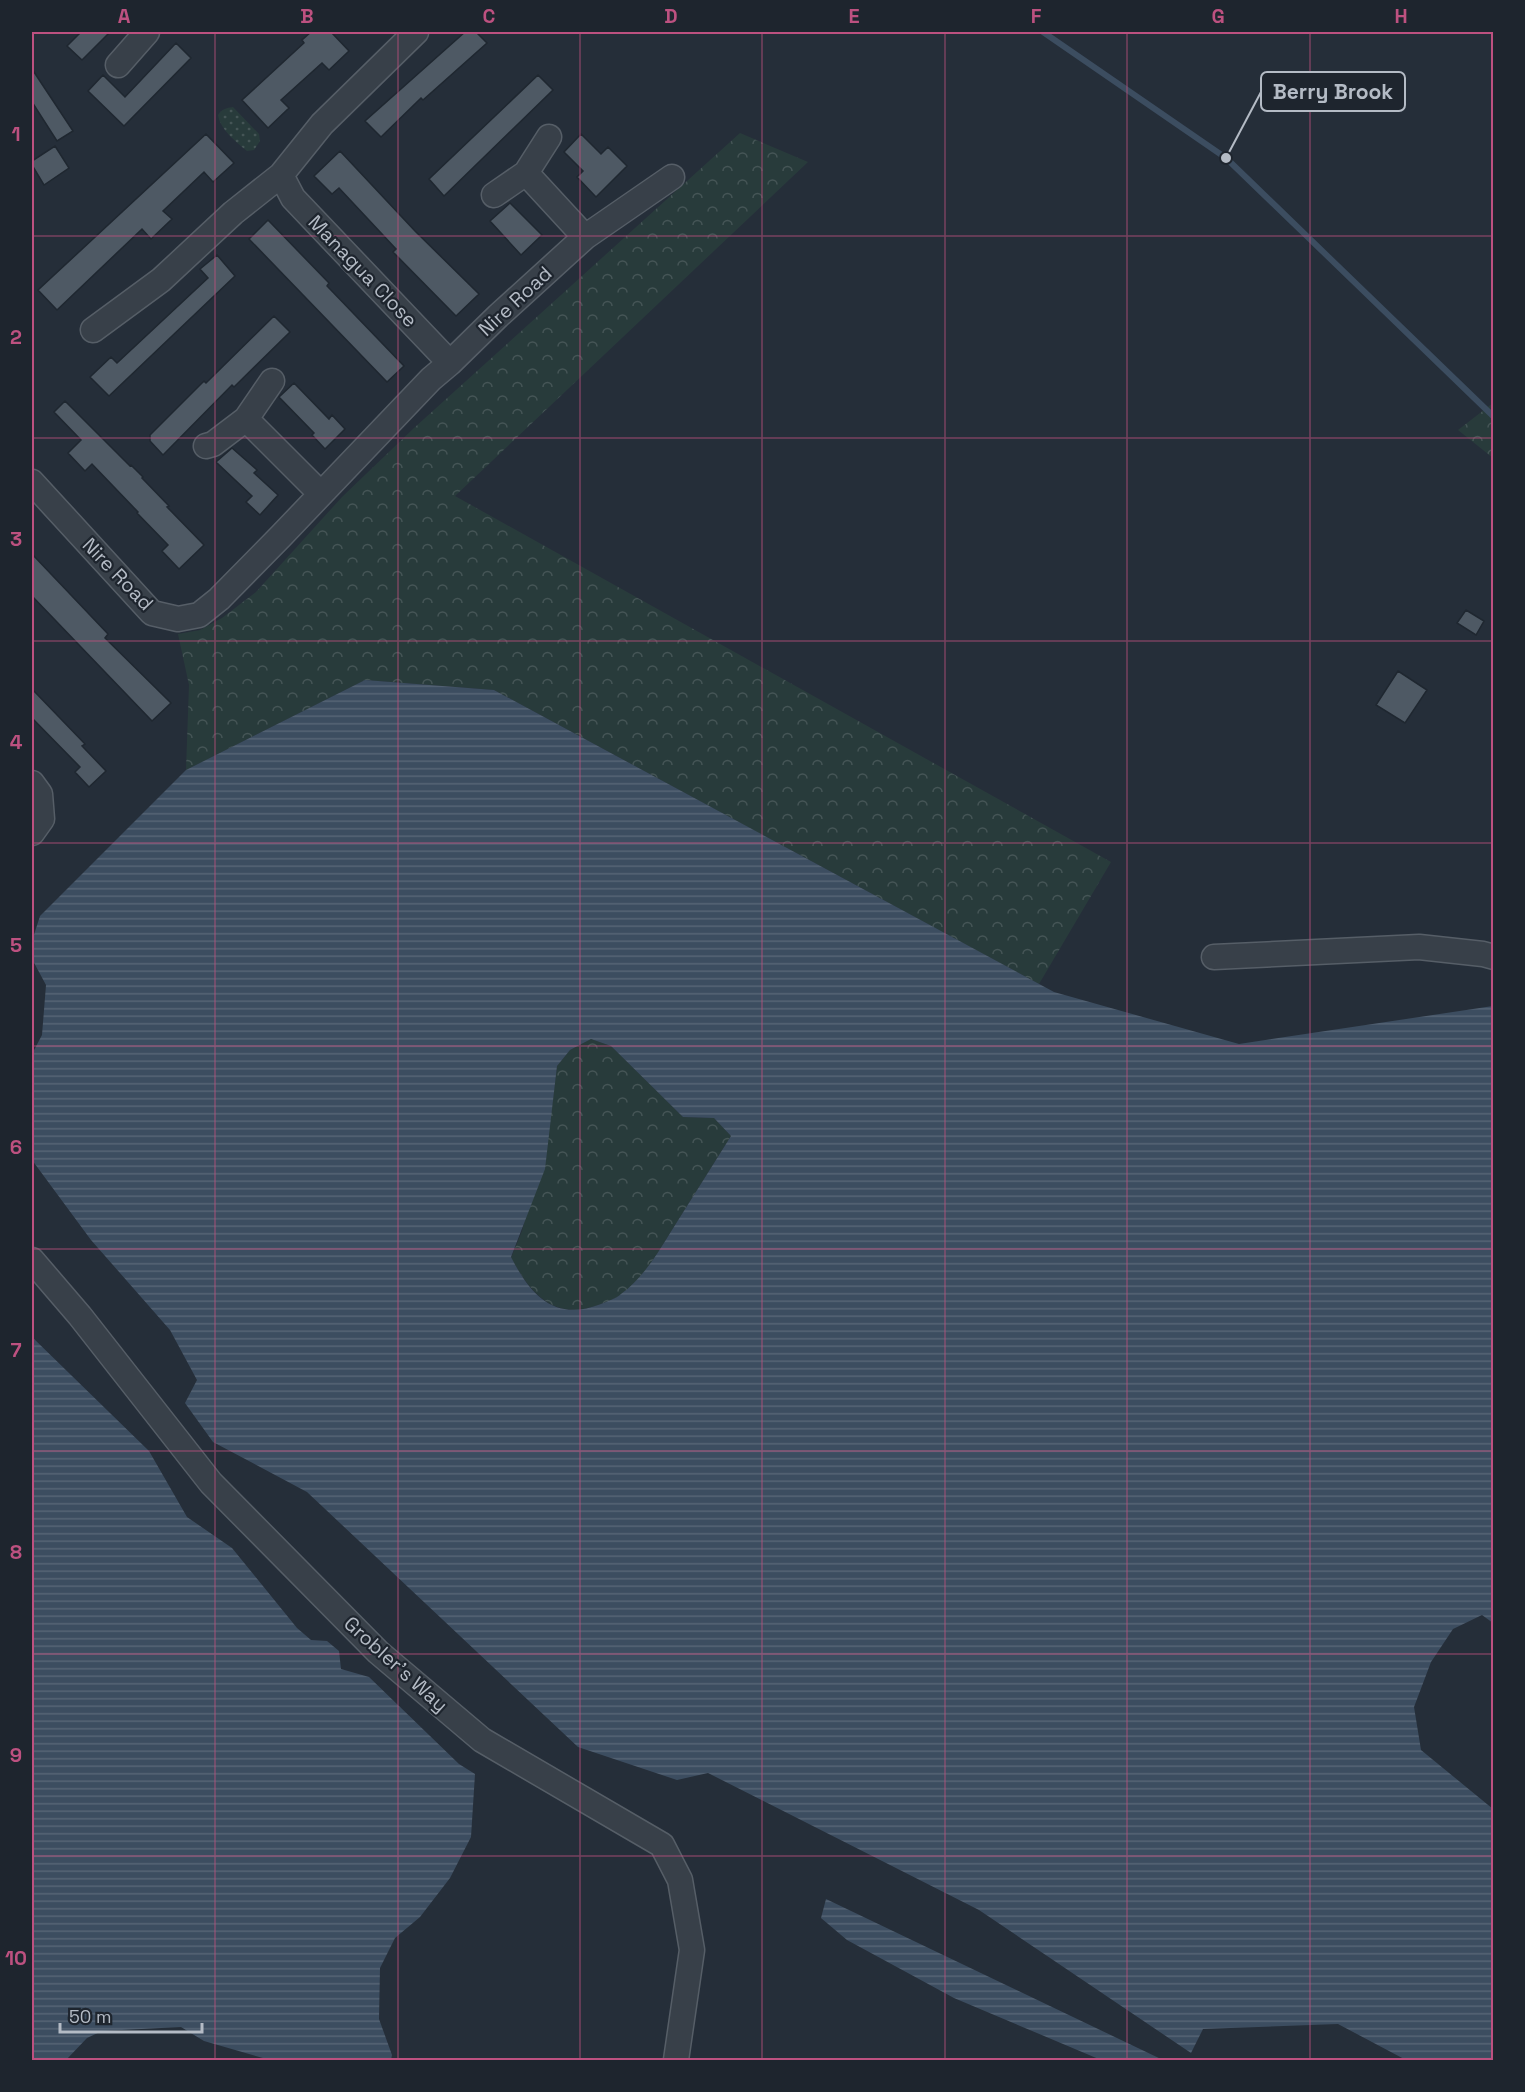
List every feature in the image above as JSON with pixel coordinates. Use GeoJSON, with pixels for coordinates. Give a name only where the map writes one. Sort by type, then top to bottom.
{"type":"FeatureCollection","features":[{"type":"Feature","properties":{"kind":"street"},"geometry":{"type":"LineString","coordinates":[[118,65],[147,32]]}},
{"type":"Feature","properties":{"kind":"street"},"geometry":{"type":"LineString","coordinates":[[93,330],[161,280],[233,213],[281,175],[322,124],[416,32]]}},
{"type":"Feature","properties":{"kind":"street"},"geometry":{"type":"LineString","coordinates":[[494,195],[526,173],[549,137]]}},
{"type":"Feature","properties":{"kind":"street"},"geometry":{"type":"LineString","coordinates":[[526,173],[585,237]]}},
{"type":"Feature","properties":{"kind":"street","name":"Managua Close"},"geometry":{"type":"LineString","coordinates":[[281,175],[293,198],[450,363]]}},
{"type":"Feature","properties":{"kind":"street","name":"Nire Road"},"geometry":{"type":"LineString","coordinates":[[32,482],[152,613],[178,619],[200,615],[219,599],[431,379],[498,316],[585,237],[672,177]]}},
{"type":"Feature","properties":{"kind":"street"},"geometry":{"type":"LineString","coordinates":[[207,446],[246,419],[272,381]]}},
{"type":"Feature","properties":{"kind":"street"},"geometry":{"type":"LineString","coordinates":[[246,419],[321,493]]}},
{"type":"Feature","properties":{"kind":"street"},"geometry":{"type":"LineString","coordinates":[[32,783],[40,794],[42,819],[32,833]]}},
{"type":"Feature","properties":{"kind":"street"},"geometry":{"type":"LineString","coordinates":[[1214,957],[1419,947],[1494,957]]}},
{"type":"Feature","properties":{"kind":"street","name":"Grobler's Way"},"geometry":{"type":"LineString","coordinates":[[32,1260],[80,1316],[211,1483],[378,1652],[482,1740],[662,1845],[680,1880],[692,1950],[676,2061]]}},
{"type":"Feature","properties":{"kind":"green space"},"geometry":{"type":"Polygon","coordinates":[[[233,107],[259,134],[260,141],[254,150],[247,151],[229,135],[219,120],[218,115],[221,111],[233,107]]]}},
{"type":"Feature","properties":{"kind":"green space"},"geometry":{"type":"Polygon","coordinates":[[[740,133],[808,162],[455,496],[1111,862],[1039,984],[494,690],[365,680],[186,770],[189,685],[178,634],[200,630],[222,618],[256,592],[342,497],[414,428],[740,133]]]}},
{"type":"Feature","properties":{"kind":"green space"},"geometry":{"type":"Polygon","coordinates":[[[1493,403],[1493,458],[1458,430],[1493,403]]]}},
{"type":"Feature","properties":{"kind":"green space"},"geometry":{"type":"Polygon","coordinates":[[[591,1039],[611,1046],[683,1117],[714,1118],[731,1136],[659,1251],[631,1287],[614,1299],[601,1304],[585,1309],[570,1310],[547,1302],[537,1294],[511,1258],[522,1231],[551,1114],[557,1066],[570,1050],[591,1039]]]}},
{"type":"Feature","properties":{"kind":"water"},"geometry":{"type":"Polygon","coordinates":[[[365,680],[494,690],[1054,992],[1239,1044],[1493,1006],[1493,1623],[1482,1615],[1453,1629],[1431,1662],[1414,1707],[1421,1750],[1493,1809],[1493,2060],[1406,2060],[1338,2024],[1203,2029],[1191,2053],[979,1910],[708,1773],[677,1780],[578,1747],[307,1492],[213,1442],[185,1403],[197,1380],[170,1330],[91,1240],[32,1160],[32,1054],[42,1035],[46,985],[32,959],[32,941],[40,916],[186,770],[365,680]],[[591,1039],[570,1050],[557,1066],[545,1169],[511,1257],[536,1294],[546,1302],[570,1310],[585,1309],[614,1299],[638,1279],[659,1251],[731,1136],[714,1118],[683,1117],[611,1046],[591,1039]]]}},
{"type":"Feature","properties":{"kind":"water"},"geometry":{"type":"Polygon","coordinates":[[[32,1337],[149,1451],[187,1517],[232,1548],[297,1628],[311,1640],[327,1641],[339,1651],[341,1669],[369,1677],[459,1764],[475,1774],[471,1837],[450,1878],[420,1917],[395,1938],[380,1968],[379,2019],[392,2055],[391,2060],[270,2060],[204,2041],[181,2027],[102,2031],[87,2038],[66,2060],[32,2060],[32,1337]]]}},
{"type":"Feature","properties":{"kind":"water"},"geometry":{"type":"Polygon","coordinates":[[[826,1899],[1163,2060],[1101,2060],[954,1998],[847,1940],[821,1918],[826,1899]]]}},
{"type":"Feature","properties":{"kind":"building"},"geometry":{"type":"Polygon","coordinates":[[[81,32],[110,32],[82,60],[67,46],[81,32]]]}},
{"type":"Feature","properties":{"kind":"building"},"geometry":{"type":"Polygon","coordinates":[[[311,32],[331,32],[349,51],[329,70],[322,63],[281,100],[289,108],[268,128],[242,100],[304,43],[302,40],[311,32]]]}},
{"type":"Feature","properties":{"kind":"building"},"geometry":{"type":"Polygon","coordinates":[[[465,32],[476,32],[487,43],[423,100],[421,98],[381,137],[365,121],[465,32]]]}},
{"type":"Feature","properties":{"kind":"building"},"geometry":{"type":"Polygon","coordinates":[[[176,43],[191,58],[124,126],[88,91],[103,75],[125,97],[176,43]]]}},
{"type":"Feature","properties":{"kind":"building"},"geometry":{"type":"Polygon","coordinates":[[[32,69],[73,131],[57,141],[32,102],[32,69]]]}},
{"type":"Feature","properties":{"kind":"building"},"geometry":{"type":"Polygon","coordinates":[[[538,75],[553,90],[444,196],[429,179],[538,75]]]}},
{"type":"Feature","properties":{"kind":"building"},"geometry":{"type":"Polygon","coordinates":[[[206,134],[234,163],[213,182],[204,172],[163,211],[172,219],[151,239],[142,229],[57,310],[38,290],[206,134]]]}},
{"type":"Feature","properties":{"kind":"building"},"geometry":{"type":"Polygon","coordinates":[[[581,134],[601,154],[608,147],[627,166],[596,197],[577,177],[583,171],[564,152],[581,134]]]}},
{"type":"Feature","properties":{"kind":"building"},"geometry":{"type":"Polygon","coordinates":[[[55,146],[69,168],[44,185],[32,161],[55,146]]]}},
{"type":"Feature","properties":{"kind":"building"},"geometry":{"type":"Polygon","coordinates":[[[340,151],[415,231],[479,294],[456,316],[393,252],[396,249],[339,188],[332,194],[314,176],[340,151]]]}},
{"type":"Feature","properties":{"kind":"building"},"geometry":{"type":"Polygon","coordinates":[[[510,203],[542,235],[521,255],[490,221],[510,203]]]}},
{"type":"Feature","properties":{"kind":"building"},"geometry":{"type":"Polygon","coordinates":[[[268,220],[329,283],[327,286],[404,366],[387,382],[249,239],[268,220]]]}},
{"type":"Feature","properties":{"kind":"building"},"geometry":{"type":"Polygon","coordinates":[[[217,255],[235,276],[109,396],[90,377],[111,357],[117,363],[208,278],[200,269],[217,255]]]}},
{"type":"Feature","properties":{"kind":"building"},"geometry":{"type":"Polygon","coordinates":[[[274,316],[290,332],[234,387],[232,385],[163,455],[150,441],[150,435],[274,316]]]}},
{"type":"Feature","properties":{"kind":"building"},"geometry":{"type":"Polygon","coordinates":[[[294,383],[329,419],[332,415],[345,429],[325,449],[312,435],[314,433],[279,397],[294,383]]]}},
{"type":"Feature","properties":{"kind":"building"},"geometry":{"type":"Polygon","coordinates":[[[65,401],[143,477],[169,506],[167,507],[204,545],[179,569],[162,551],[168,545],[138,512],[92,464],[85,471],[68,453],[81,440],[54,412],[65,401]]]}},
{"type":"Feature","properties":{"kind":"building"},"geometry":{"type":"Polygon","coordinates":[[[232,448],[257,470],[254,473],[278,495],[260,515],[246,502],[252,496],[216,462],[232,448]]]}},
{"type":"Feature","properties":{"kind":"building"},"geometry":{"type":"Polygon","coordinates":[[[32,554],[108,634],[105,638],[171,703],[152,721],[32,596],[32,554]]]}},
{"type":"Feature","properties":{"kind":"building"},"geometry":{"type":"Polygon","coordinates":[[[1466,610],[1484,621],[1476,635],[1457,623],[1466,610]]]}},
{"type":"Feature","properties":{"kind":"building"},"geometry":{"type":"Polygon","coordinates":[[[1398,671],[1427,690],[1405,723],[1376,705],[1398,671]]]}},
{"type":"Feature","properties":{"kind":"building"},"geometry":{"type":"Polygon","coordinates":[[[32,689],[85,744],[82,746],[106,771],[89,787],[75,772],[80,767],[32,718],[32,689]]]}},
{"type":"Feature","properties":{"kind":"waterway"},"geometry":{"type":"LineString","coordinates":[[1043,32],[1226,158],[1494,417]]}},
{"type":"Feature","properties":{"kind":"place","name":"Berry Brook"},"geometry":{"type":"Point","coordinates":[1226,158]}}]}
